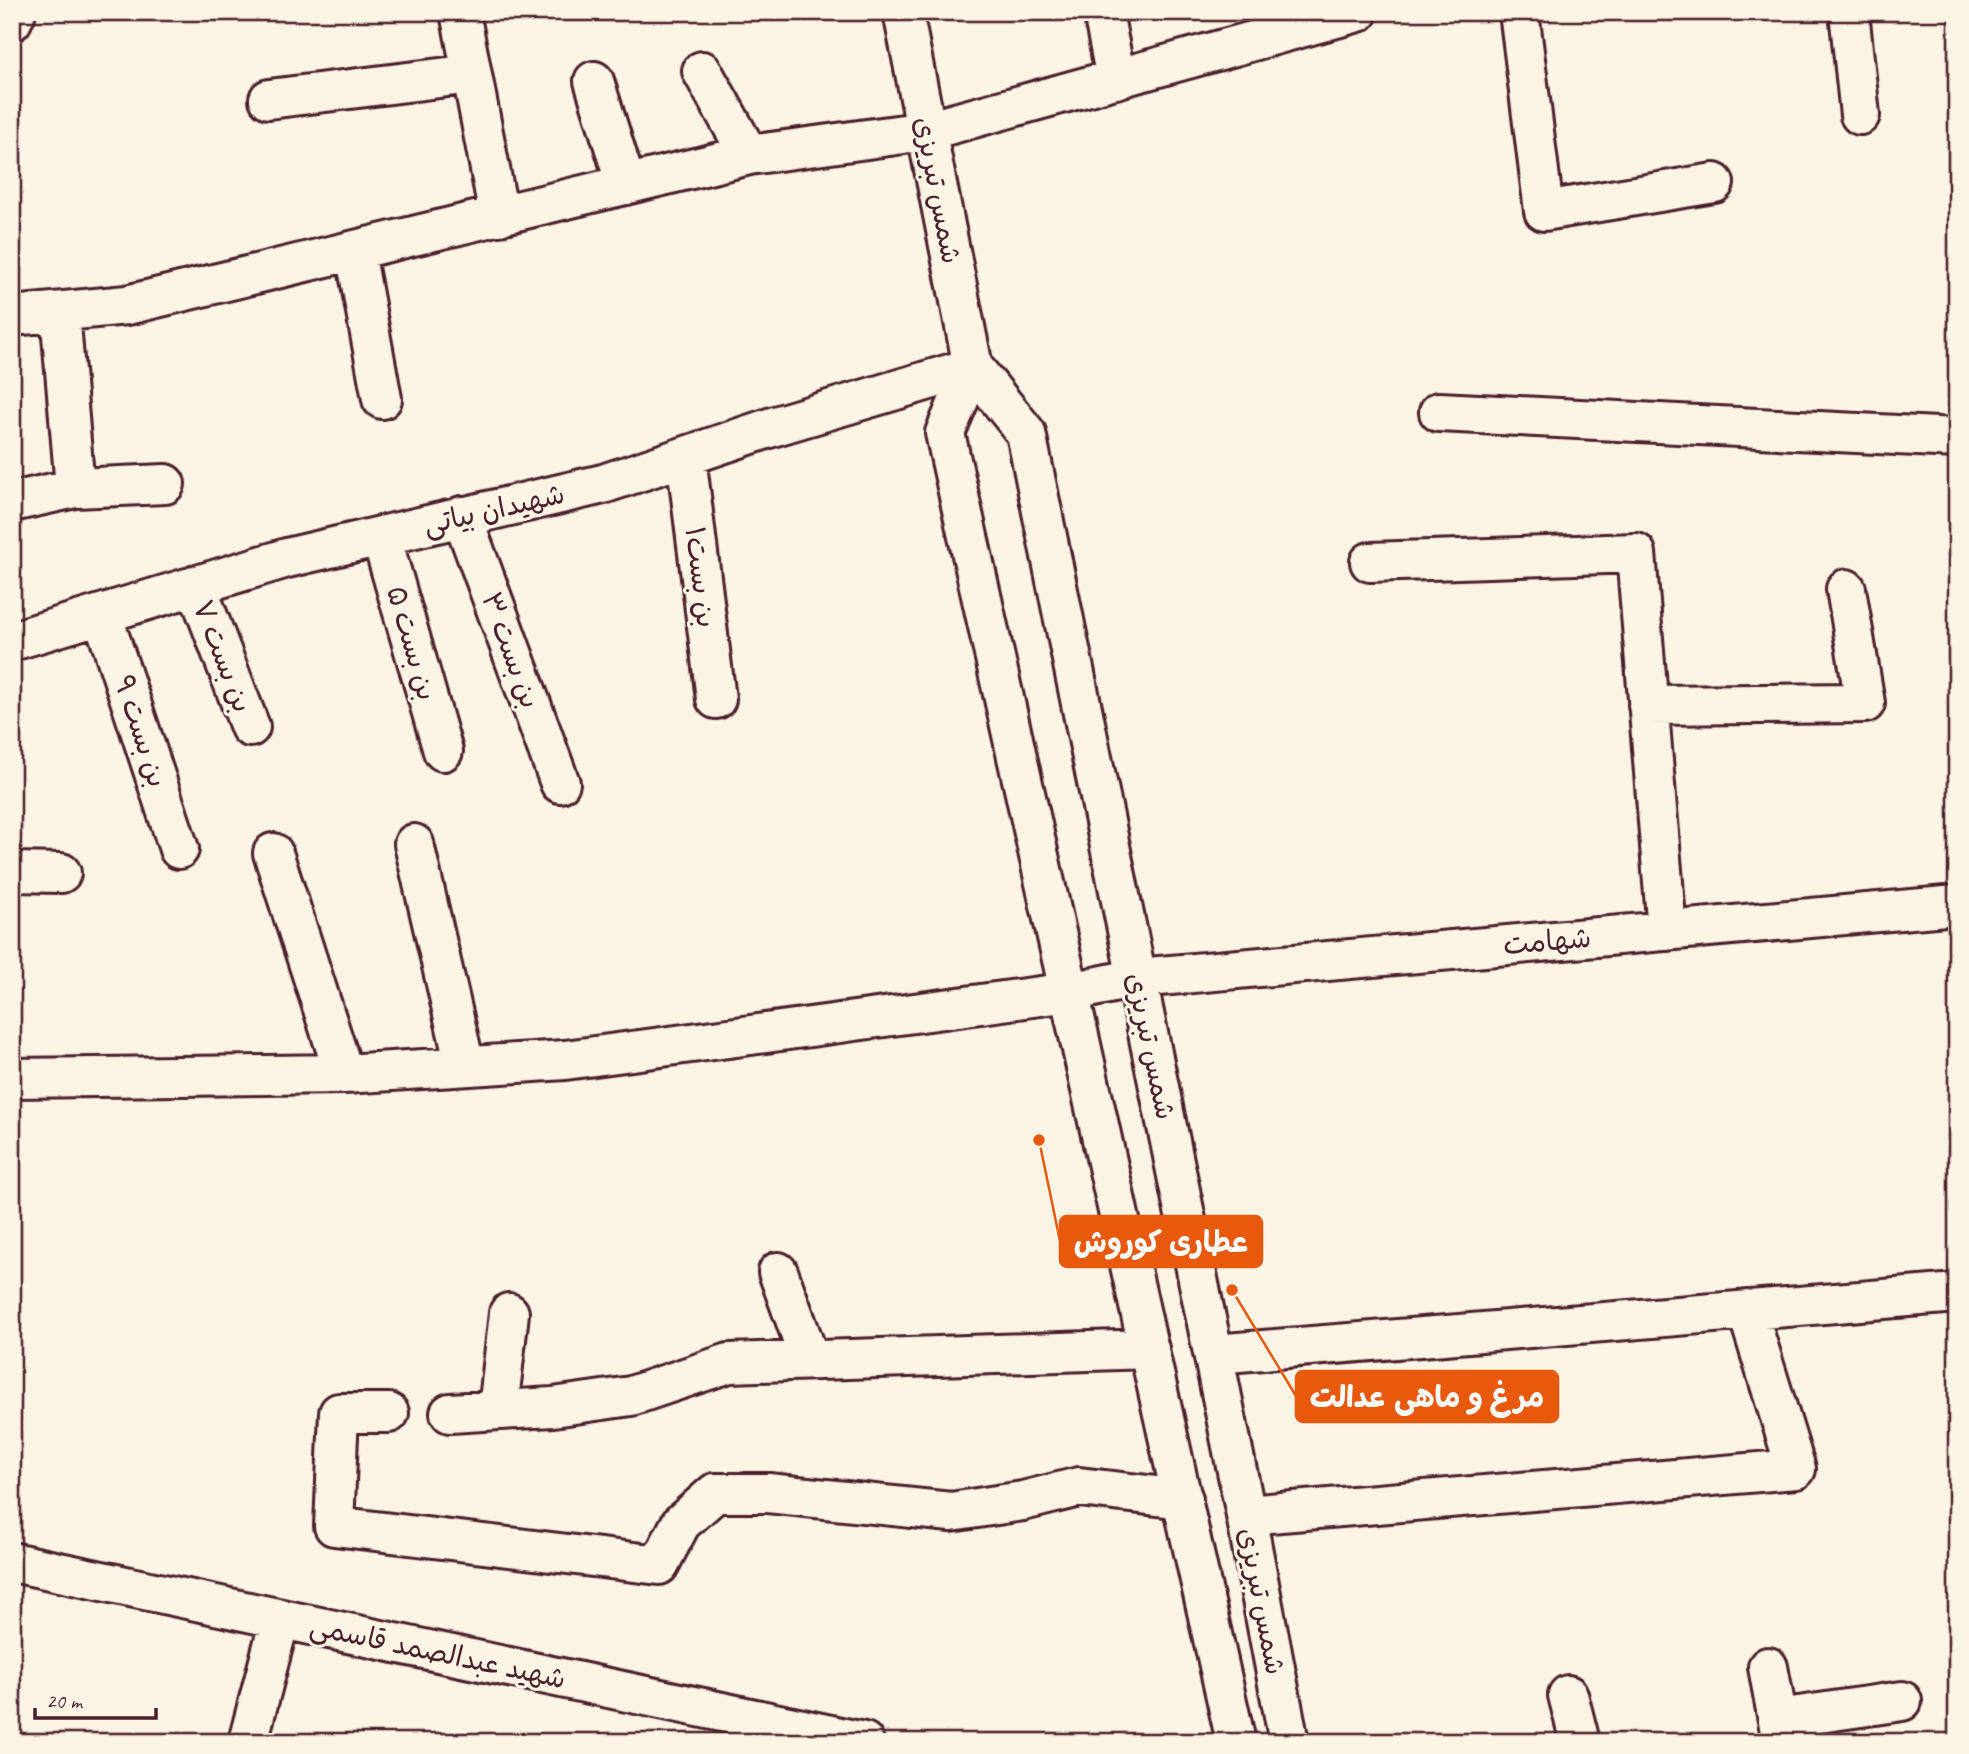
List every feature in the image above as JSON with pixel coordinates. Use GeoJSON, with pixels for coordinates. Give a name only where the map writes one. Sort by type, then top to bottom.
{"type":"FeatureCollection","features":[{"type":"Feature","properties":{"kind":"street"},"geometry":{"type":"LineString","coordinates":[[12,21],[16,12]]}},
{"type":"Feature","properties":{"kind":"street"},"geometry":{"type":"LineString","coordinates":[[460,12],[499,216]]}},
{"type":"Feature","properties":{"kind":"street","name":"شمس تبریزی"},"geometry":{"type":"LineString","coordinates":[[903,12],[973,367],[1026,433],[1214,1354],[1289,1742]]}},
{"type":"Feature","properties":{"kind":"street"},"geometry":{"type":"LineString","coordinates":[[1103,12],[1116,79]]}},
{"type":"Feature","properties":{"kind":"street"},"geometry":{"type":"LineString","coordinates":[[12,316],[127,305],[749,155],[926,131],[1358,12]]}},
{"type":"Feature","properties":{"kind":"street"},"geometry":{"type":"LineString","coordinates":[[1519,12],[1544,211],[1714,183]]}},
{"type":"Feature","properties":{"kind":"street"},"geometry":{"type":"LineString","coordinates":[[1849,12],[1860,115]]}},
{"type":"Feature","properties":{"kind":"street"},"geometry":{"type":"LineString","coordinates":[[702,71],[749,155]]}},
{"type":"Feature","properties":{"kind":"street"},"geometry":{"type":"LineString","coordinates":[[268,99],[472,74]]}},
{"type":"Feature","properties":{"kind":"street"},"geometry":{"type":"LineString","coordinates":[[593,81],[626,185]]}},
{"type":"Feature","properties":{"kind":"street"},"geometry":{"type":"LineString","coordinates":[[355,251],[382,399]]}},
{"type":"Feature","properties":{"kind":"street"},"geometry":{"type":"LineString","coordinates":[[60,312],[75,488]]}},
{"type":"Feature","properties":{"kind":"street","name":"شمس تبریزی"},"geometry":{"type":"LineString","coordinates":[[973,367],[945,433],[1236,1742]]}},
{"type":"Feature","properties":{"kind":"street","name":"شهیدان بیاتی"},"geometry":{"type":"LineString","coordinates":[[12,641],[287,558],[603,484],[973,367]]}},
{"type":"Feature","properties":{"kind":"street"},"geometry":{"type":"LineString","coordinates":[[1439,412],[1957,438]]}},
{"type":"Feature","properties":{"kind":"street","name":"بن بست۱"},"geometry":{"type":"LineString","coordinates":[[686,456],[716,699]]}},
{"type":"Feature","properties":{"kind":"street"},"geometry":{"type":"LineString","coordinates":[[12,502],[75,488],[165,484]]}},
{"type":"Feature","properties":{"kind":"street","name":"بن بست ۳"},"geometry":{"type":"LineString","coordinates":[[462,516],[560,783]]}},
{"type":"Feature","properties":{"kind":"street","name":"بن بست ۵"},"geometry":{"type":"LineString","coordinates":[[381,536],[443,751]]}},
{"type":"Feature","properties":{"kind":"street"},"geometry":{"type":"LineString","coordinates":[[1370,562],[1636,553],[1667,930]]}},
{"type":"Feature","properties":{"kind":"street","name":"بن بست ۷"},"geometry":{"type":"LineString","coordinates":[[196,586],[250,727]]}},
{"type":"Feature","properties":{"kind":"street"},"geometry":{"type":"LineString","coordinates":[[1648,705],[1865,703],[1846,590]]}},
{"type":"Feature","properties":{"kind":"street","name":"بن بست ۹"},"geometry":{"type":"LineString","coordinates":[[102,614],[179,849]]}},
{"type":"Feature","properties":{"kind":"street"},"geometry":{"type":"LineString","coordinates":[[414,844],[465,1066]]}},
{"type":"Feature","properties":{"kind":"street"},"geometry":{"type":"LineString","coordinates":[[273,853],[344,1074]]}},
{"type":"Feature","properties":{"kind":"street"},"geometry":{"type":"LineString","coordinates":[[12,872],[61,873]]}},
{"type":"Feature","properties":{"kind":"street","name":"شهامت"},"geometry":{"type":"LineString","coordinates":[[12,1078],[344,1074],[565,1060],[1070,992],[1137,978],[1957,905]]}},
{"type":"Feature","properties":{"kind":"street"},"geometry":{"type":"LineString","coordinates":[[778,1272],[810,1360]]}},
{"type":"Feature","properties":{"kind":"street"},"geometry":{"type":"LineString","coordinates":[[1214,1354],[1957,1293]]}},
{"type":"Feature","properties":{"kind":"street"},"geometry":{"type":"LineString","coordinates":[[1246,1515],[1796,1469],[1746,1310]]}},
{"type":"Feature","properties":{"kind":"street"},"geometry":{"type":"LineString","coordinates":[[498,1410],[509,1313]]}},
{"type":"Feature","properties":{"kind":"street"},"geometry":{"type":"LineString","coordinates":[[450,1413],[553,1407],[631,1396],[729,1363],[1149,1349]]}},
{"type":"Feature","properties":{"kind":"street"},"geometry":{"type":"LineString","coordinates":[[389,1413],[339,1413],[334,1526],[659,1565],[681,1523],[715,1493],[768,1493],[951,1512],[1023,1501],[1079,1487],[1183,1499]]}},
{"type":"Feature","properties":{"kind":"street","name":"شهید عبدالصمد قاسمی"},"geometry":{"type":"LineString","coordinates":[[12,1562],[280,1619],[745,1729],[864,1742]]}},
{"type":"Feature","properties":{"kind":"street"},"geometry":{"type":"LineString","coordinates":[[248,1742],[280,1619]]}},
{"type":"Feature","properties":{"kind":"street"},"geometry":{"type":"LineString","coordinates":[[1769,1667],[1780,1730],[1902,1700]]}},
{"type":"Feature","properties":{"kind":"street"},"geometry":{"type":"LineString","coordinates":[[1568,1695],[1580,1742]]}},
{"type":"Feature","properties":{"kind":"place","name":"عطاری کوروش"},"geometry":{"type":"Point","coordinates":[1039,1140]}},
{"type":"Feature","properties":{"kind":"place","name":"مرغ و ماهی عدالت"},"geometry":{"type":"Point","coordinates":[1232,1290]}}]}
